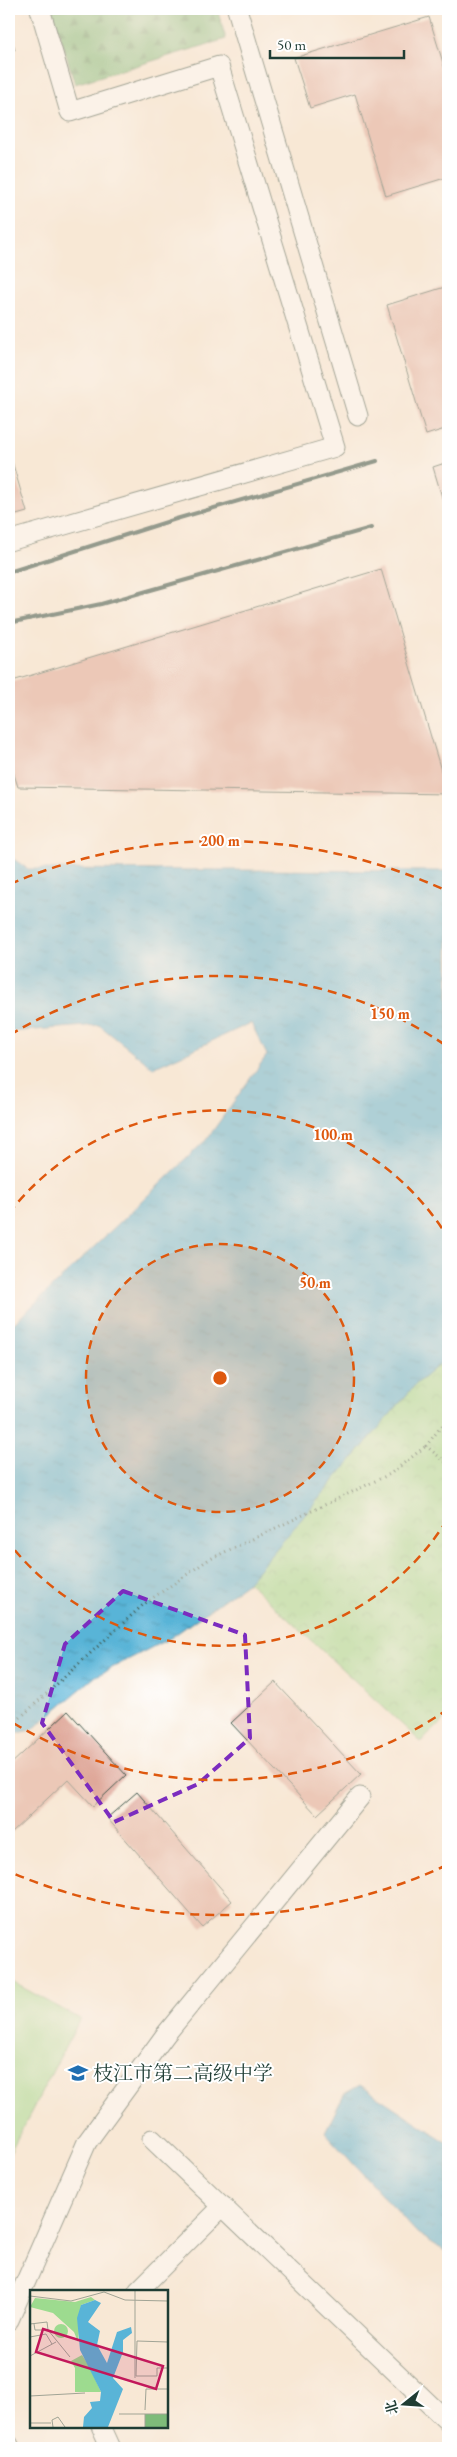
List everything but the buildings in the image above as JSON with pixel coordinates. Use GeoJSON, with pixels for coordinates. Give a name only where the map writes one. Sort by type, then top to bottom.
{"type":"FeatureCollection","features":[{"type":"Feature","properties":{"kind":"street"},"geometry":{"type":"LineString","coordinates":[[9,542],[335,447],[219,66],[70,112],[40,9]]}},
{"type":"Feature","properties":{"kind":"street"},"geometry":{"type":"LineString","coordinates":[[237,9],[358,416]]}},
{"type":"Feature","properties":{"kind":"street"},"geometry":{"type":"LineString","coordinates":[[9,2320],[87,2142],[166,2034],[360,1797]]}},
{"type":"Feature","properties":{"kind":"street"},"geometry":{"type":"LineString","coordinates":[[152,2139],[448,2422]]}},
{"type":"Feature","properties":{"kind":"street"},"geometry":{"type":"LineString","coordinates":[[139,2290],[222,2206]]}},
{"type":"Feature","properties":{"kind":"street"},"geometry":{"type":"LineString","coordinates":[[101,2427],[111,2448]]}},
{"type":"Feature","properties":{"kind":"path"},"geometry":{"type":"LineString","coordinates":[[9,1728],[144,1604],[208,1560],[390,1474],[426,1446],[448,1418]]}},
{"type":"Feature","properties":{"kind":"path"},"geometry":{"type":"LineString","coordinates":[[426,1446],[448,1464]]}},
{"type":"Feature","properties":{"kind":"highlighted area"},"geometry":{"type":"Polygon","coordinates":[[[123,1591],[245,1635],[250,1738],[198,1784],[114,1822],[42,1723],[65,1644],[123,1591]]]}},
{"type":"Feature","properties":{"kind":"green space"},"geometry":{"type":"Polygon","coordinates":[[[52,9],[217,9],[226,39],[75,84],[52,9]]]}},
{"type":"Feature","properties":{"kind":"green space"},"geometry":{"type":"Polygon","coordinates":[[[448,1357],[448,1716],[421,1742],[248,1582],[415,1385],[448,1357]]]}},
{"type":"Feature","properties":{"kind":"green space"},"geometry":{"type":"Polygon","coordinates":[[[9,1980],[80,2019],[9,2154],[9,1980]]]}},
{"type":"Feature","properties":{"kind":"water"},"geometry":{"type":"Polygon","coordinates":[[[9,856],[28,869],[448,871],[448,1357],[415,1385],[248,1582],[172,1637],[96,1676],[32,1730],[9,1735],[9,1328],[207,1139],[267,1055],[251,1023],[153,1068],[99,1025],[9,1032],[9,856]]]}},
{"type":"Feature","properties":{"kind":"water"},"geometry":{"type":"Polygon","coordinates":[[[360,2085],[448,2143],[448,2253],[417,2233],[325,2133],[344,2094],[360,2085]]]}},
{"type":"Feature","properties":{"kind":"railway"},"geometry":{"type":"LineString","coordinates":[[9,572],[176,519],[377,461]]}},
{"type":"Feature","properties":{"kind":"railway"},"geometry":{"type":"LineString","coordinates":[[9,623],[101,604],[371,528]]}},
{"type":"Feature","properties":{"kind":"place","name":"枝江市第二高级中学"},"geometry":{"type":"Point","coordinates":[78,2073]}}]}
